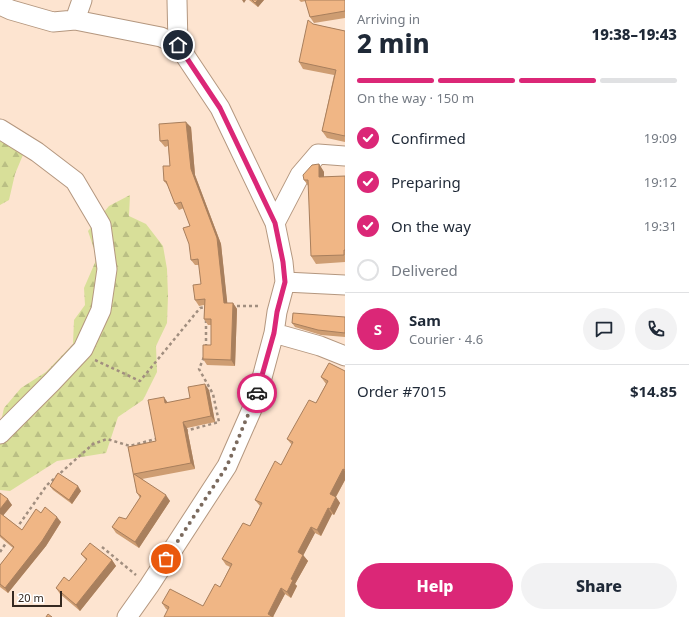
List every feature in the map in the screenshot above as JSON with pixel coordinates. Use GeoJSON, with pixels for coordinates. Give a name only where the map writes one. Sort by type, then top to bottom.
{"type":"FeatureCollection","features":[{"type":"Feature","properties":{"kind":"street"},"geometry":{"type":"LineString","coordinates":[[75,20],[82,0]]}},
{"type":"Feature","properties":{"kind":"street"},"geometry":{"type":"LineString","coordinates":[[177,0],[178,45]]}},
{"type":"Feature","properties":{"kind":"street"},"geometry":{"type":"LineString","coordinates":[[0,5],[53,22],[75,20],[161,37],[178,45],[220,108],[275,223],[283,262],[285,282],[274,333],[256,400],[227,466],[149,586],[127,617]]}},
{"type":"Feature","properties":{"kind":"street"},"geometry":{"type":"LineString","coordinates":[[0,129],[37,152],[74,181],[102,225],[107,269],[101,310],[83,349],[0,434]]}},
{"type":"Feature","properties":{"kind":"street"},"geometry":{"type":"LineString","coordinates":[[275,223],[300,175],[318,154],[345,156]]}},
{"type":"Feature","properties":{"kind":"street"},"geometry":{"type":"LineString","coordinates":[[285,282],[345,285]]}},
{"type":"Feature","properties":{"kind":"street"},"geometry":{"type":"LineString","coordinates":[[274,333],[320,346],[345,356]]}},
{"type":"Feature","properties":{"kind":"path"},"geometry":{"type":"LineString","coordinates":[[230,306],[279,307]]}},
{"type":"Feature","properties":{"kind":"path"},"geometry":{"type":"LineString","coordinates":[[79,353],[140,381],[200,308],[206,307]]}},
{"type":"Feature","properties":{"kind":"path"},"geometry":{"type":"LineString","coordinates":[[182,432],[219,422],[213,394],[199,369],[206,352],[206,315]]}},
{"type":"Feature","properties":{"kind":"path"},"geometry":{"type":"LineString","coordinates":[[13,534],[47,485],[93,444],[107,439],[130,446],[159,438]]}},
{"type":"Feature","properties":{"kind":"path"},"geometry":{"type":"LineString","coordinates":[[0,552],[8,540]]}},
{"type":"Feature","properties":{"kind":"path"},"geometry":{"type":"LineString","coordinates":[[102,547],[149,586]]}},
{"type":"Feature","properties":{"kind":"green space"},"geometry":{"type":"Polygon","coordinates":[[[0,134],[25,150],[15,174],[9,200],[0,205],[0,134]]]}},
{"type":"Feature","properties":{"kind":"green space"},"geometry":{"type":"Polygon","coordinates":[[[130,195],[129,216],[146,224],[163,246],[167,269],[167,323],[156,346],[157,372],[143,400],[118,417],[106,453],[57,461],[10,491],[0,490],[0,426],[4,408],[21,388],[46,372],[73,344],[74,320],[85,305],[84,288],[97,258],[88,231],[109,206],[130,195]]]}},
{"type":"Feature","properties":{"kind":"building"},"geometry":{"type":"Polygon","coordinates":[[[305,0],[345,0],[345,11],[310,17],[305,0]]]}},
{"type":"Feature","properties":{"kind":"building"},"geometry":{"type":"Polygon","coordinates":[[[308,20],[313,24],[345,31],[345,136],[322,131],[336,70],[299,62],[308,20]]]}},
{"type":"Feature","properties":{"kind":"building"},"geometry":{"type":"Polygon","coordinates":[[[186,122],[191,169],[217,238],[224,303],[233,303],[231,360],[203,359],[203,345],[211,345],[211,319],[204,319],[205,299],[195,300],[193,285],[201,284],[198,259],[191,260],[189,244],[183,228],[190,226],[181,202],[175,204],[166,181],[164,181],[163,166],[170,166],[168,140],[160,141],[159,124],[186,122]]]}},
{"type":"Feature","properties":{"kind":"building"},"geometry":{"type":"Polygon","coordinates":[[[319,164],[319,177],[345,176],[344,255],[311,256],[308,180],[304,180],[303,175],[312,165],[319,164]]]}},
{"type":"Feature","properties":{"kind":"building"},"geometry":{"type":"Polygon","coordinates":[[[293,313],[345,317],[345,333],[318,330],[292,323],[293,313]]]}},
{"type":"Feature","properties":{"kind":"building"},"geometry":{"type":"Polygon","coordinates":[[[329,363],[345,371],[345,470],[343,469],[330,494],[336,497],[330,509],[328,508],[317,530],[311,527],[298,552],[303,555],[291,579],[293,580],[287,592],[281,588],[268,614],[273,617],[164,617],[169,607],[162,603],[170,589],[203,606],[215,584],[220,587],[232,564],[222,559],[243,523],[250,526],[262,503],[255,500],[275,461],[281,465],[293,442],[287,439],[309,400],[316,403],[328,381],[321,377],[329,363]]]}},
{"type":"Feature","properties":{"kind":"building"},"geometry":{"type":"Polygon","coordinates":[[[205,384],[211,416],[183,422],[191,463],[134,474],[166,495],[135,542],[112,527],[119,517],[126,519],[141,496],[137,493],[128,447],[156,441],[148,400],[164,397],[165,403],[190,398],[188,387],[205,384]]]}},
{"type":"Feature","properties":{"kind":"building"},"geometry":{"type":"Polygon","coordinates":[[[58,473],[78,486],[69,500],[50,486],[58,473]]]}},
{"type":"Feature","properties":{"kind":"building"},"geometry":{"type":"Polygon","coordinates":[[[0,493],[8,499],[0,509],[0,493]]]}},
{"type":"Feature","properties":{"kind":"building"},"geometry":{"type":"Polygon","coordinates":[[[45,507],[57,517],[42,541],[5,588],[0,584],[0,565],[14,547],[0,535],[0,513],[22,530],[36,509],[41,513],[45,507]]]}},
{"type":"Feature","properties":{"kind":"building"},"geometry":{"type":"Polygon","coordinates":[[[90,543],[112,560],[76,605],[56,588],[64,577],[69,581],[87,559],[81,554],[90,543]]]}},
{"type":"Feature","properties":{"kind":"way so far"},"geometry":{"type":"LineString","coordinates":[[166,559],[227,466],[256,400],[257,393]]}},
{"type":"Feature","properties":{"kind":"route"},"geometry":{"type":"LineString","coordinates":[[178,45],[220,108],[275,223],[283,262],[285,282],[277,312],[274,333],[257,393]]}}]}
